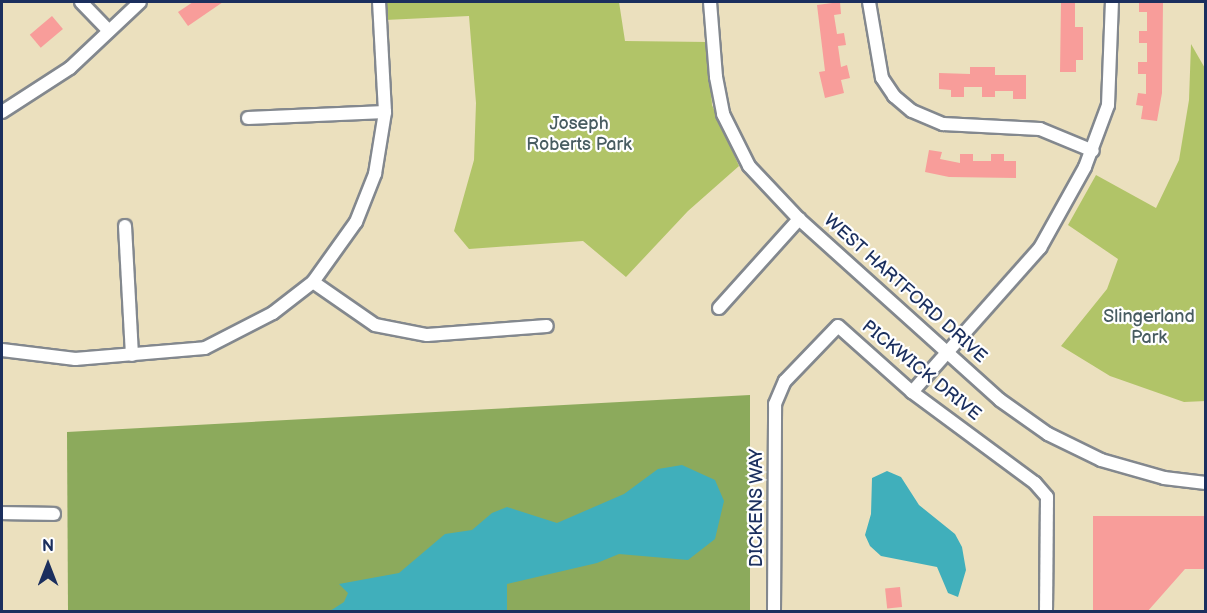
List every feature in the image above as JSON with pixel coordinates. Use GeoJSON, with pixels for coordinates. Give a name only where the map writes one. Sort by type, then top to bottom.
{"type":"FeatureCollection","features":[{"type":"Feature","properties":{"kind":"street"},"geometry":{"type":"LineString","coordinates":[[81,2],[109,31]]}},
{"type":"Feature","properties":{"kind":"street"},"geometry":{"type":"LineString","coordinates":[[2,112],[70,68],[140,2]]}},
{"type":"Feature","properties":{"kind":"street"},"geometry":{"type":"LineString","coordinates":[[2,350],[75,359],[205,348],[273,314],[313,282],[356,222],[375,174],[385,112],[379,2]]}},
{"type":"Feature","properties":{"kind":"street","name":"WEST HARTFORD DRIVE"},"geometry":{"type":"LineString","coordinates":[[710,2],[716,77],[731,134],[754,172],[800,219],[1000,400],[1065,444],[1146,473],[1206,483]]}},
{"type":"Feature","properties":{"kind":"street"},"geometry":{"type":"LineString","coordinates":[[869,2],[882,78],[894,96],[912,111],[943,124],[1040,129],[1093,151]]}},
{"type":"Feature","properties":{"kind":"street"},"geometry":{"type":"LineString","coordinates":[[912,392],[1040,248],[1093,151],[1108,105],[1111,78],[1112,2]]}},
{"type":"Feature","properties":{"kind":"street"},"geometry":{"type":"LineString","coordinates":[[248,118],[385,112]]}},
{"type":"Feature","properties":{"kind":"street"},"geometry":{"type":"LineString","coordinates":[[719,308],[800,219]]}},
{"type":"Feature","properties":{"kind":"street"},"geometry":{"type":"LineString","coordinates":[[125,226],[132,355]]}},
{"type":"Feature","properties":{"kind":"street"},"geometry":{"type":"LineString","coordinates":[[313,282],[375,325],[427,335],[547,326]]}},
{"type":"Feature","properties":{"kind":"street","name":"PICKWICK DRIVE"},"geometry":{"type":"LineString","coordinates":[[775,404],[785,381],[837,326],[912,392],[1035,483],[1047,497],[1046,612]]}},
{"type":"Feature","properties":{"kind":"street","name":"DICKENS WAY"},"geometry":{"type":"LineString","coordinates":[[774,612],[775,404]]}},
{"type":"Feature","properties":{"kind":"street"},"geometry":{"type":"LineString","coordinates":[[2,513],[54,514]]}},
{"type":"Feature","properties":{"kind":"green space","name":"Joseph Roberts Park"},"geometry":{"type":"Polygon","coordinates":[[[381,2],[619,2],[625,41],[708,42],[712,105],[739,166],[688,211],[626,277],[583,241],[469,249],[454,231],[474,160],[476,103],[469,16],[385,20],[381,2]]]}},
{"type":"Feature","properties":{"kind":"green space","name":"Slingerland Park"},"geometry":{"type":"Polygon","coordinates":[[[1191,44],[1206,70],[1206,401],[1184,402],[1110,376],[1061,346],[1107,289],[1118,259],[1068,225],[1096,175],[1156,208],[1179,160],[1189,100],[1191,44]]]}},
{"type":"Feature","properties":{"kind":"green space"},"geometry":{"type":"Polygon","coordinates":[[[750,395],[750,611],[68,611],[67,432],[750,395]]]}},
{"type":"Feature","properties":{"kind":"water"},"geometry":{"type":"Polygon","coordinates":[[[682,465],[715,480],[724,501],[715,539],[688,560],[619,554],[597,563],[507,584],[507,611],[330,611],[344,602],[348,593],[339,584],[399,573],[445,534],[472,530],[492,513],[507,507],[557,523],[624,494],[658,469],[682,465]]]}},
{"type":"Feature","properties":{"kind":"water"},"geometry":{"type":"Polygon","coordinates":[[[887,471],[901,477],[919,505],[955,534],[962,547],[966,570],[958,597],[948,593],[937,567],[881,556],[870,546],[865,535],[871,514],[872,478],[887,471]]]}},
{"type":"Feature","properties":{"kind":"building"},"geometry":{"type":"Polygon","coordinates":[[[193,2],[223,2],[188,26],[178,12],[193,2]]]}},
{"type":"Feature","properties":{"kind":"building"},"geometry":{"type":"Polygon","coordinates":[[[840,2],[841,14],[834,15],[837,34],[844,33],[846,45],[838,46],[841,67],[847,65],[850,78],[841,80],[844,93],[825,98],[819,72],[825,71],[817,5],[840,2]]]}},
{"type":"Feature","properties":{"kind":"building"},"geometry":{"type":"Polygon","coordinates":[[[1061,2],[1075,2],[1075,27],[1083,27],[1083,60],[1076,60],[1076,72],[1060,72],[1061,2]]]}},
{"type":"Feature","properties":{"kind":"building"},"geometry":{"type":"Polygon","coordinates":[[[1139,2],[1163,2],[1162,93],[1157,121],[1141,119],[1143,106],[1136,105],[1138,93],[1146,94],[1146,74],[1138,74],[1138,62],[1147,62],[1147,43],[1139,43],[1139,31],[1147,31],[1147,12],[1139,12],[1139,2]]]}},
{"type":"Feature","properties":{"kind":"building"},"geometry":{"type":"Polygon","coordinates":[[[52,16],[63,29],[41,48],[30,35],[52,16]]]}},
{"type":"Feature","properties":{"kind":"building"},"geometry":{"type":"Polygon","coordinates":[[[970,67],[995,67],[995,75],[1026,75],[1026,99],[1013,99],[1013,91],[995,91],[995,97],[982,97],[982,87],[964,87],[964,97],[951,97],[951,90],[939,89],[939,73],[970,74],[970,67]]]}},
{"type":"Feature","properties":{"kind":"building"},"geometry":{"type":"Polygon","coordinates":[[[929,150],[942,152],[940,159],[960,163],[960,154],[973,154],[973,161],[991,161],[991,154],[1004,154],[1004,161],[1016,161],[1016,178],[949,177],[925,172],[929,150]]]}},
{"type":"Feature","properties":{"kind":"building"},"geometry":{"type":"Polygon","coordinates":[[[1093,516],[1206,516],[1206,569],[1185,569],[1147,612],[1093,612],[1093,516]]]}},
{"type":"Feature","properties":{"kind":"building"},"geometry":{"type":"Polygon","coordinates":[[[900,587],[902,607],[887,608],[885,589],[900,587]]]}}]}
